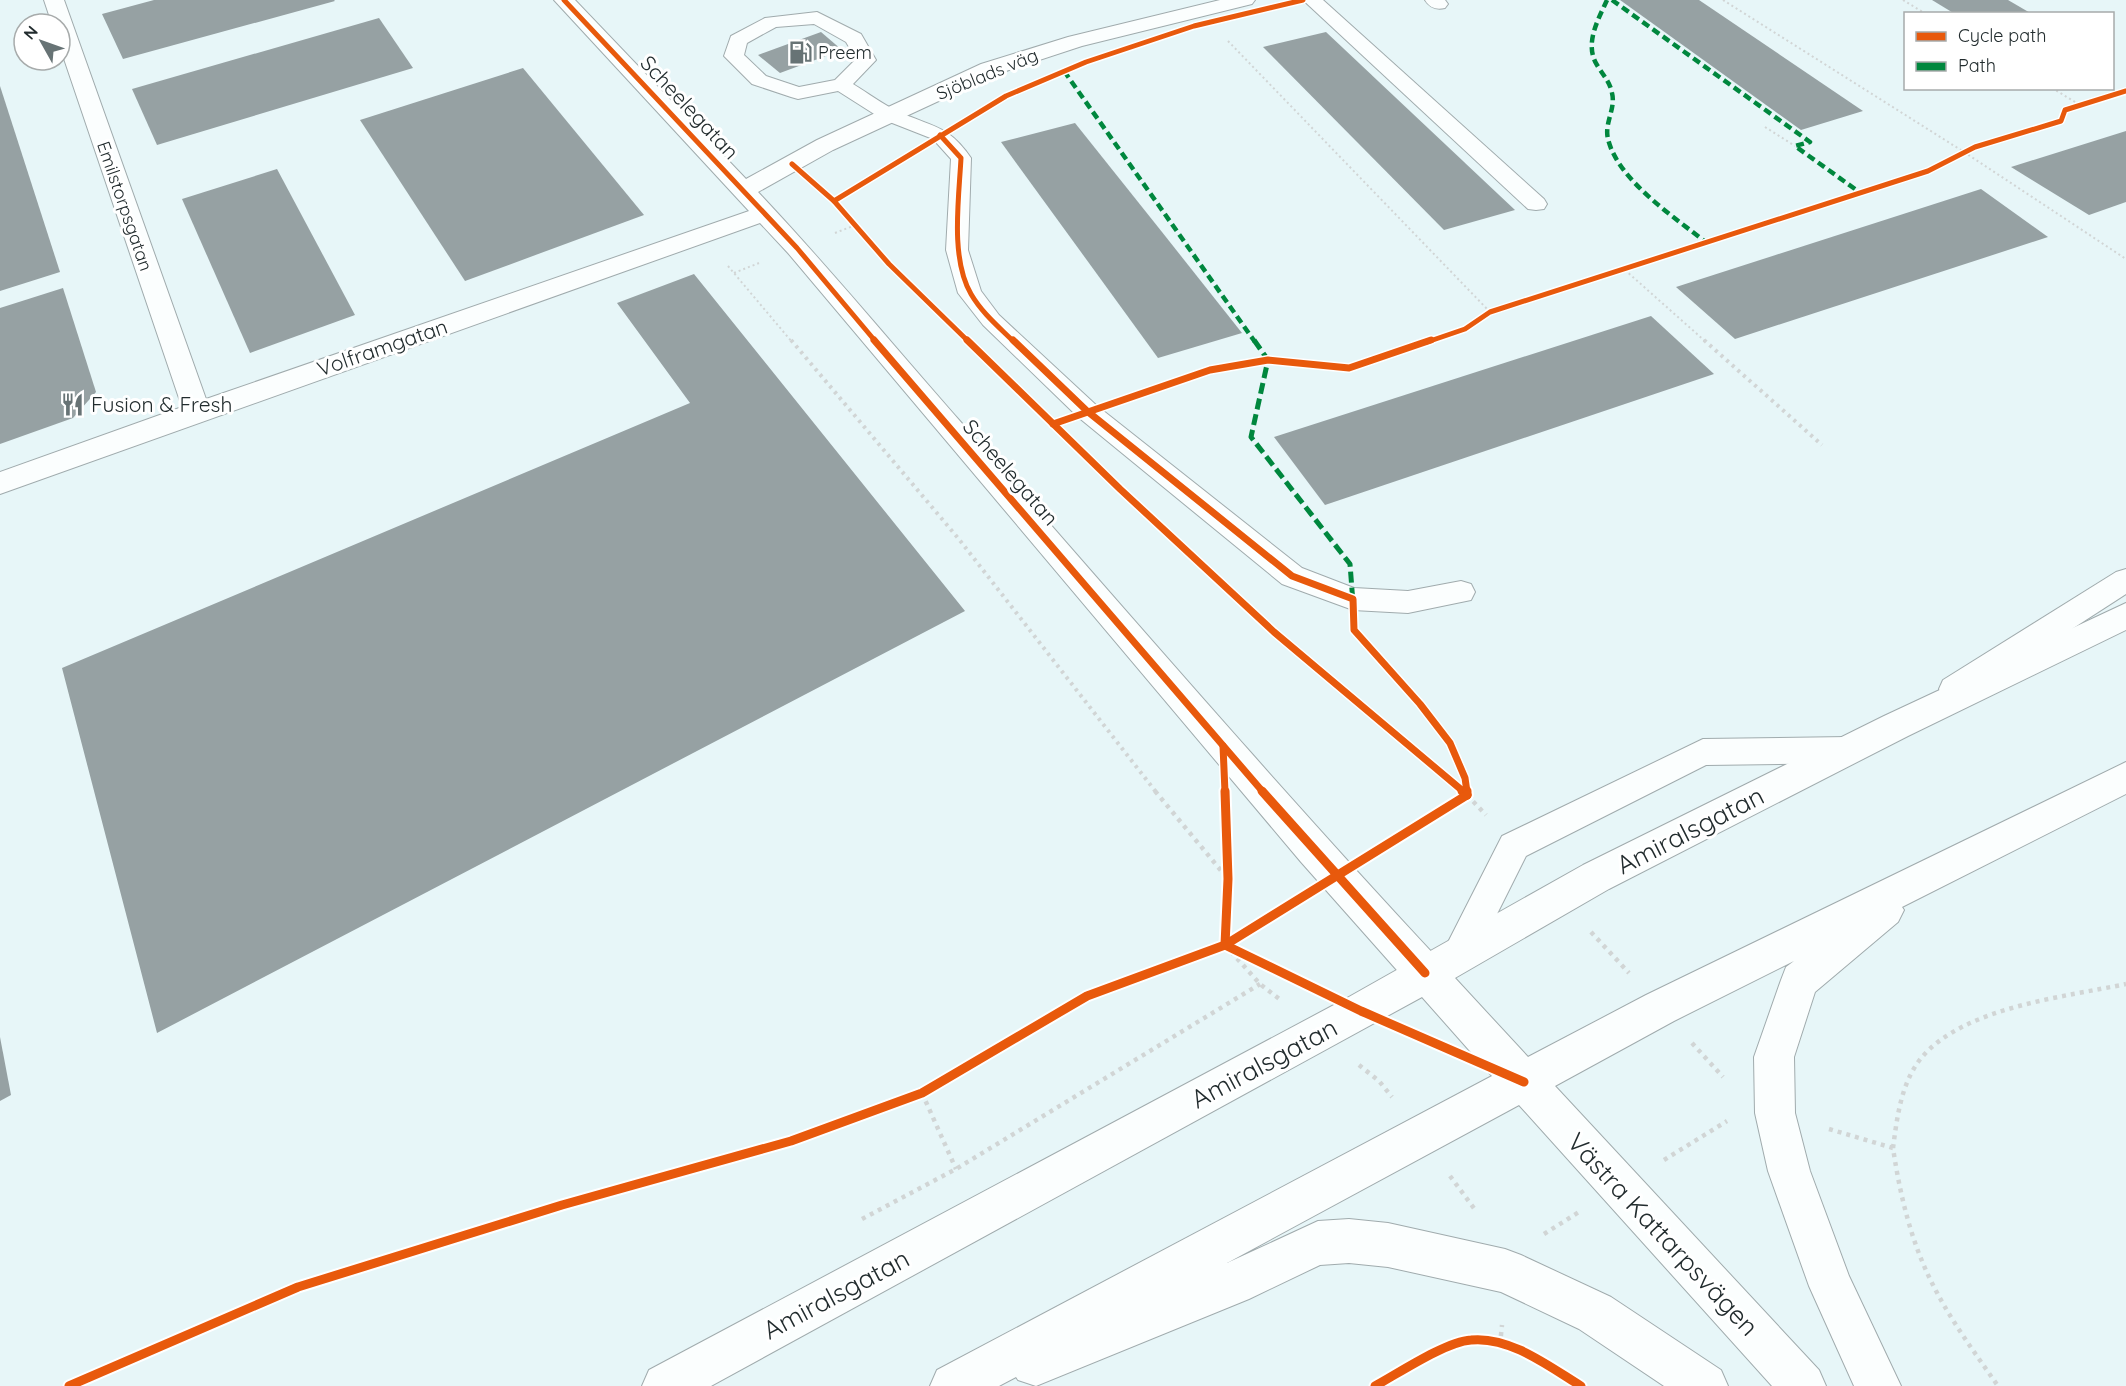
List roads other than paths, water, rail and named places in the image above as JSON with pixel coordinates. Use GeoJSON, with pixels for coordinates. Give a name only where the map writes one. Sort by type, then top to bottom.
{"type":"FeatureCollection","features":[{"type":"Feature","properties":{"kind":"street","name":"Emilstorpsgatan"},"geometry":{"type":"LineString","coordinates":[[54,0],[196,412]]}},
{"type":"Feature","properties":{"kind":"street","name":"Scheelegatan"},"geometry":{"type":"LineString","coordinates":[[564,0],[797,248],[894,364],[1314,851],[1442,964],[1524,1082]]}},
{"type":"Feature","properties":{"kind":"street","name":"Sjöblads väg"},"geometry":{"type":"LineString","coordinates":[[744,190],[825,145],[990,69],[1075,41],[1245,0]]}},
{"type":"Feature","properties":{"kind":"street","name":"Volframgatan"},"geometry":{"type":"LineString","coordinates":[[0,483],[196,412],[764,214]]}},
{"type":"Feature","properties":{"kind":"street","name":"Amiralsgatan"},"geometry":{"type":"LineString","coordinates":[[665,1386],[1361,1011],[1560,897],[1896,726],[2126,616]]}},
{"type":"Feature","properties":{"kind":"street"},"geometry":{"type":"LineString","coordinates":[[953,1386],[1660,1008],[2126,777]]}},
{"type":"Feature","properties":{"kind":"street"},"geometry":{"type":"LineString","coordinates":[[1878,1386],[1831,1286],[1789,1171],[1775,1113],[1774,1056],[1800,980],[1929,873],[2052,823],[2126,798]]}},
{"type":"Feature","properties":{"kind":"street","name":"Västra Kattarpsvägen"},"geometry":{"type":"LineString","coordinates":[[1524,1082],[1803,1386]]}},
{"type":"Feature","properties":{"kind":"street"},"geometry":{"type":"LineString","coordinates":[[983,1386],[1233,1283],[1318,1244],[1349,1241],[1388,1245],[1505,1271],[1595,1313],[1705,1386]]}},
{"type":"Feature","properties":{"kind":"lane"},"geometry":{"type":"LineString","coordinates":[[1312,0],[1536,204]]}},
{"type":"Feature","properties":{"kind":"lane"},"geometry":{"type":"LineString","coordinates":[[841,85],[866,60],[854,38],[817,18],[772,22],[738,40],[734,56],[759,80],[798,93],[841,85],[889,116],[940,135],[961,158],[957,250],[970,293],[991,320],[1087,411],[1292,576],[1353,599],[1408,602],[1461,592]]}},
{"type":"Feature","properties":{"kind":"lane","name":"Amiralsgatan"},"geometry":{"type":"LineString","coordinates":[[1896,726],[2126,580]]}},
{"type":"Feature","properties":{"kind":"lane"},"geometry":{"type":"LineString","coordinates":[[1442,964],[1514,846],[1703,752],[1848,750]]}},
{"type":"Feature","properties":{"kind":"place","name":"Preem"},"geometry":{"type":"Point","coordinates":[800,52]}},
{"type":"Feature","properties":{"kind":"place","name":"Fusion & Fresh"},"geometry":{"type":"Point","coordinates":[73,404]}}]}
